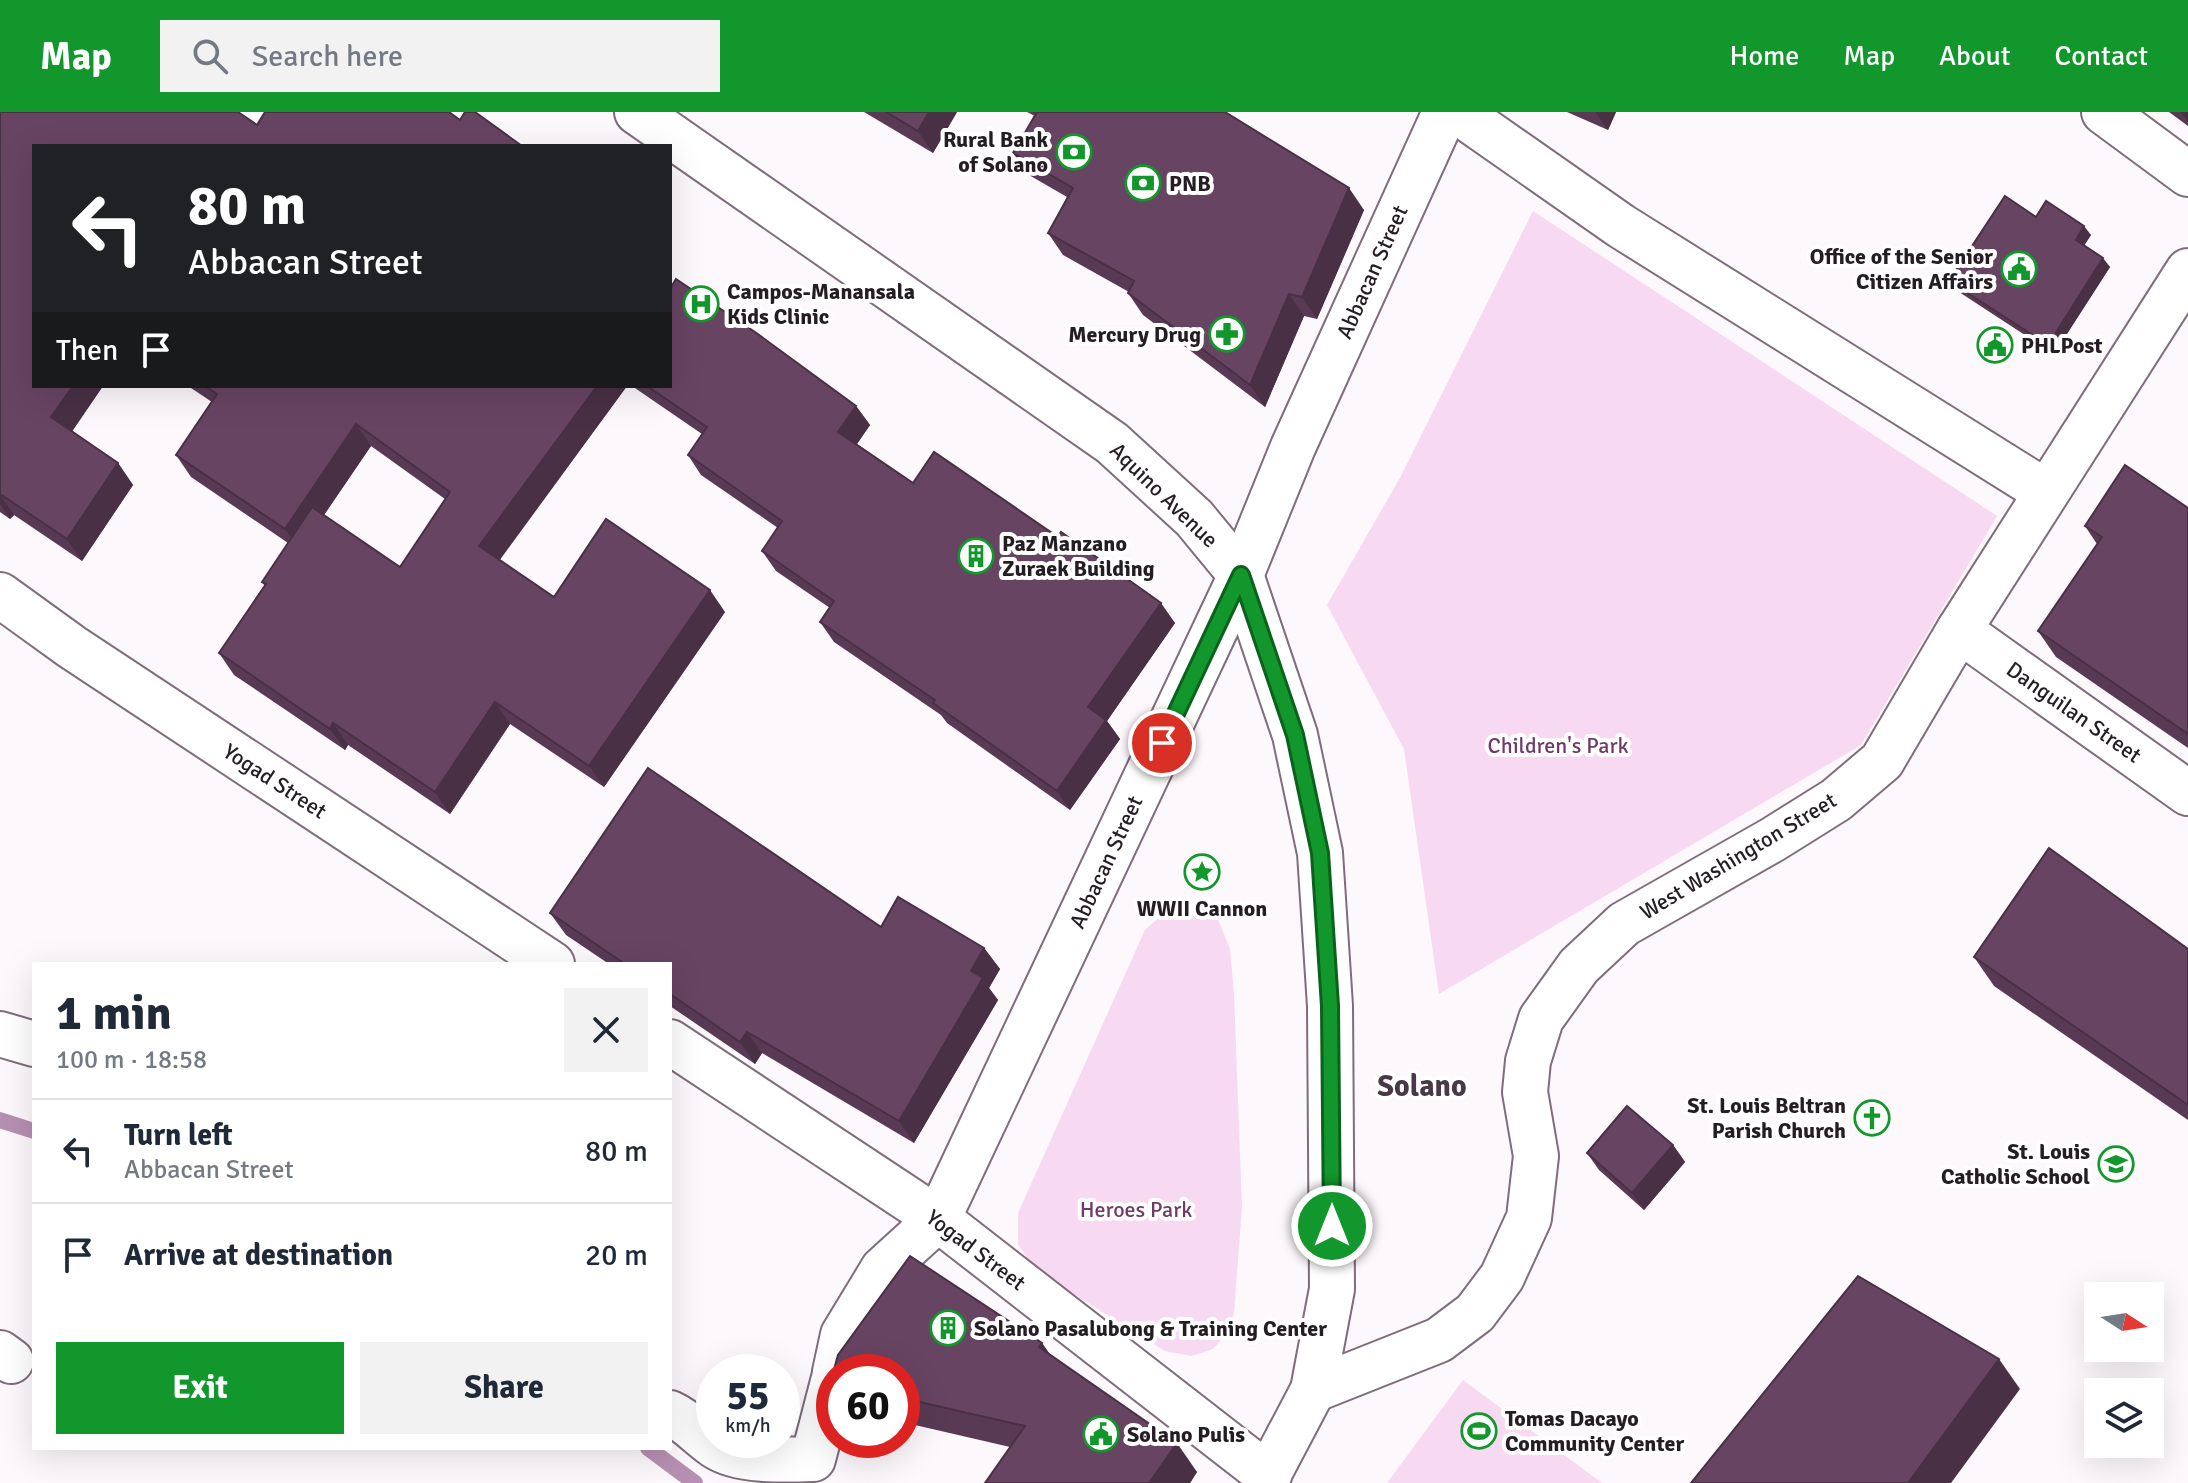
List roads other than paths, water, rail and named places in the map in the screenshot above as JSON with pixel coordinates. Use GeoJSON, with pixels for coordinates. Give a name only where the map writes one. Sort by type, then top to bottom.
{"type":"FeatureCollection","features":[{"type":"Feature","properties":{"kind":"street","name":"Aquino Avenue"},"geometry":{"type":"LineString","coordinates":[[637,112],[1112,443],[1194,518],[1241,575],[1295,735],[1320,853],[1330,1006],[1332,1289],[1313,1390],[1266,1480]]}},
{"type":"Feature","properties":{"kind":"street","name":"Abbacan Street"},"geometry":{"type":"LineString","coordinates":[[839,1354],[843,1335],[883,1269],[938,1219],[1241,575],[1293,447],[1445,112]]}},
{"type":"Feature","properties":{"kind":"street"},"geometry":{"type":"LineString","coordinates":[[1458,112],[1621,226],[2046,492]]}},
{"type":"Feature","properties":{"kind":"street"},"geometry":{"type":"LineString","coordinates":[[2104,112],[2188,174]]}},
{"type":"Feature","properties":{"kind":"street","name":"West Washington Street"},"geometry":{"type":"LineString","coordinates":[[1313,1390],[1439,1340],[1475,1313],[1502,1277],[1529,1218],[1536,1156],[1525,1092],[1528,1061],[1541,1019],[1579,966],[1624,924],[1836,800],[1882,761],[1959,630],[2188,271]]}},
{"type":"Feature","properties":{"kind":"street","name":"Yogad Street"},"geometry":{"type":"LineString","coordinates":[[0,595],[72,647],[549,962]]}},
{"type":"Feature","properties":{"kind":"street","name":"Danguilan Street"},"geometry":{"type":"LineString","coordinates":[[1959,630],[2188,793]]}},
{"type":"Feature","properties":{"kind":"street"},"geometry":{"type":"LineString","coordinates":[[0,1034],[32,1043]]}},
{"type":"Feature","properties":{"kind":"street","name":"Yogad Street"},"geometry":{"type":"LineString","coordinates":[[672,1043],[938,1219],[1266,1480]]}},
{"type":"Feature","properties":{"kind":"street","name":"Abbacan Street"},"geometry":{"type":"LineString","coordinates":[[672,1414],[685,1420],[717,1449],[763,1460],[813,1459],[816,1448]]}},
{"type":"Feature","properties":{"kind":"waterway"},"geometry":{"type":"LineString","coordinates":[[0,1120],[32,1130]]}},
{"type":"Feature","properties":{"kind":"waterway"},"geometry":{"type":"LineString","coordinates":[[651,1450],[695,1483]]}},
{"type":"Feature","properties":{"kind":"place","name":"Rural Bank of Solano"},"geometry":{"type":"Point","coordinates":[1074,152]}},
{"type":"Feature","properties":{"kind":"place","name":"PNB"},"geometry":{"type":"Point","coordinates":[1143,183]}},
{"type":"Feature","properties":{"kind":"place","name":"Office of the Senior Citizen Affairs"},"geometry":{"type":"Point","coordinates":[2019,269]}},
{"type":"Feature","properties":{"kind":"place","name":"Campos-Manansala Kids Clinic"},"geometry":{"type":"Point","coordinates":[701,304]}},
{"type":"Feature","properties":{"kind":"place","name":"Mercury Drug"},"geometry":{"type":"Point","coordinates":[1227,334]}},
{"type":"Feature","properties":{"kind":"place","name":"PHLPost"},"geometry":{"type":"Point","coordinates":[1995,345]}},
{"type":"Feature","properties":{"kind":"place","name":"Paz Manzano Zuraek Building"},"geometry":{"type":"Point","coordinates":[976,556]}},
{"type":"Feature","properties":{"kind":"place","name":"WWII Cannon"},"geometry":{"type":"Point","coordinates":[1202,872]}},
{"type":"Feature","properties":{"kind":"place","name":"St. Louis Beltran Parish Church"},"geometry":{"type":"Point","coordinates":[1872,1118]}},
{"type":"Feature","properties":{"kind":"place","name":"St. Louis Catholic School"},"geometry":{"type":"Point","coordinates":[2116,1164]}},
{"type":"Feature","properties":{"kind":"place","name":"Solano Pasalubong & Training Center"},"geometry":{"type":"Point","coordinates":[948,1328]}},
{"type":"Feature","properties":{"kind":"place","name":"Tomas Dacayo Community Center"},"geometry":{"type":"Point","coordinates":[1479,1431]}},
{"type":"Feature","properties":{"kind":"place","name":"Solano Pulis"},"geometry":{"type":"Point","coordinates":[1101,1434]}},
{"type":"Feature","properties":{"kind":"district","name":"Solano"},"geometry":{"type":"Point","coordinates":[1422,1086]}},
{"type":"Feature","properties":{"kind":"park label","name":"Children's Park"},"geometry":{"type":"Point","coordinates":[1558,745]}},
{"type":"Feature","properties":{"kind":"park label","name":"Heroes Park"},"geometry":{"type":"Point","coordinates":[1136,1209]}}]}
